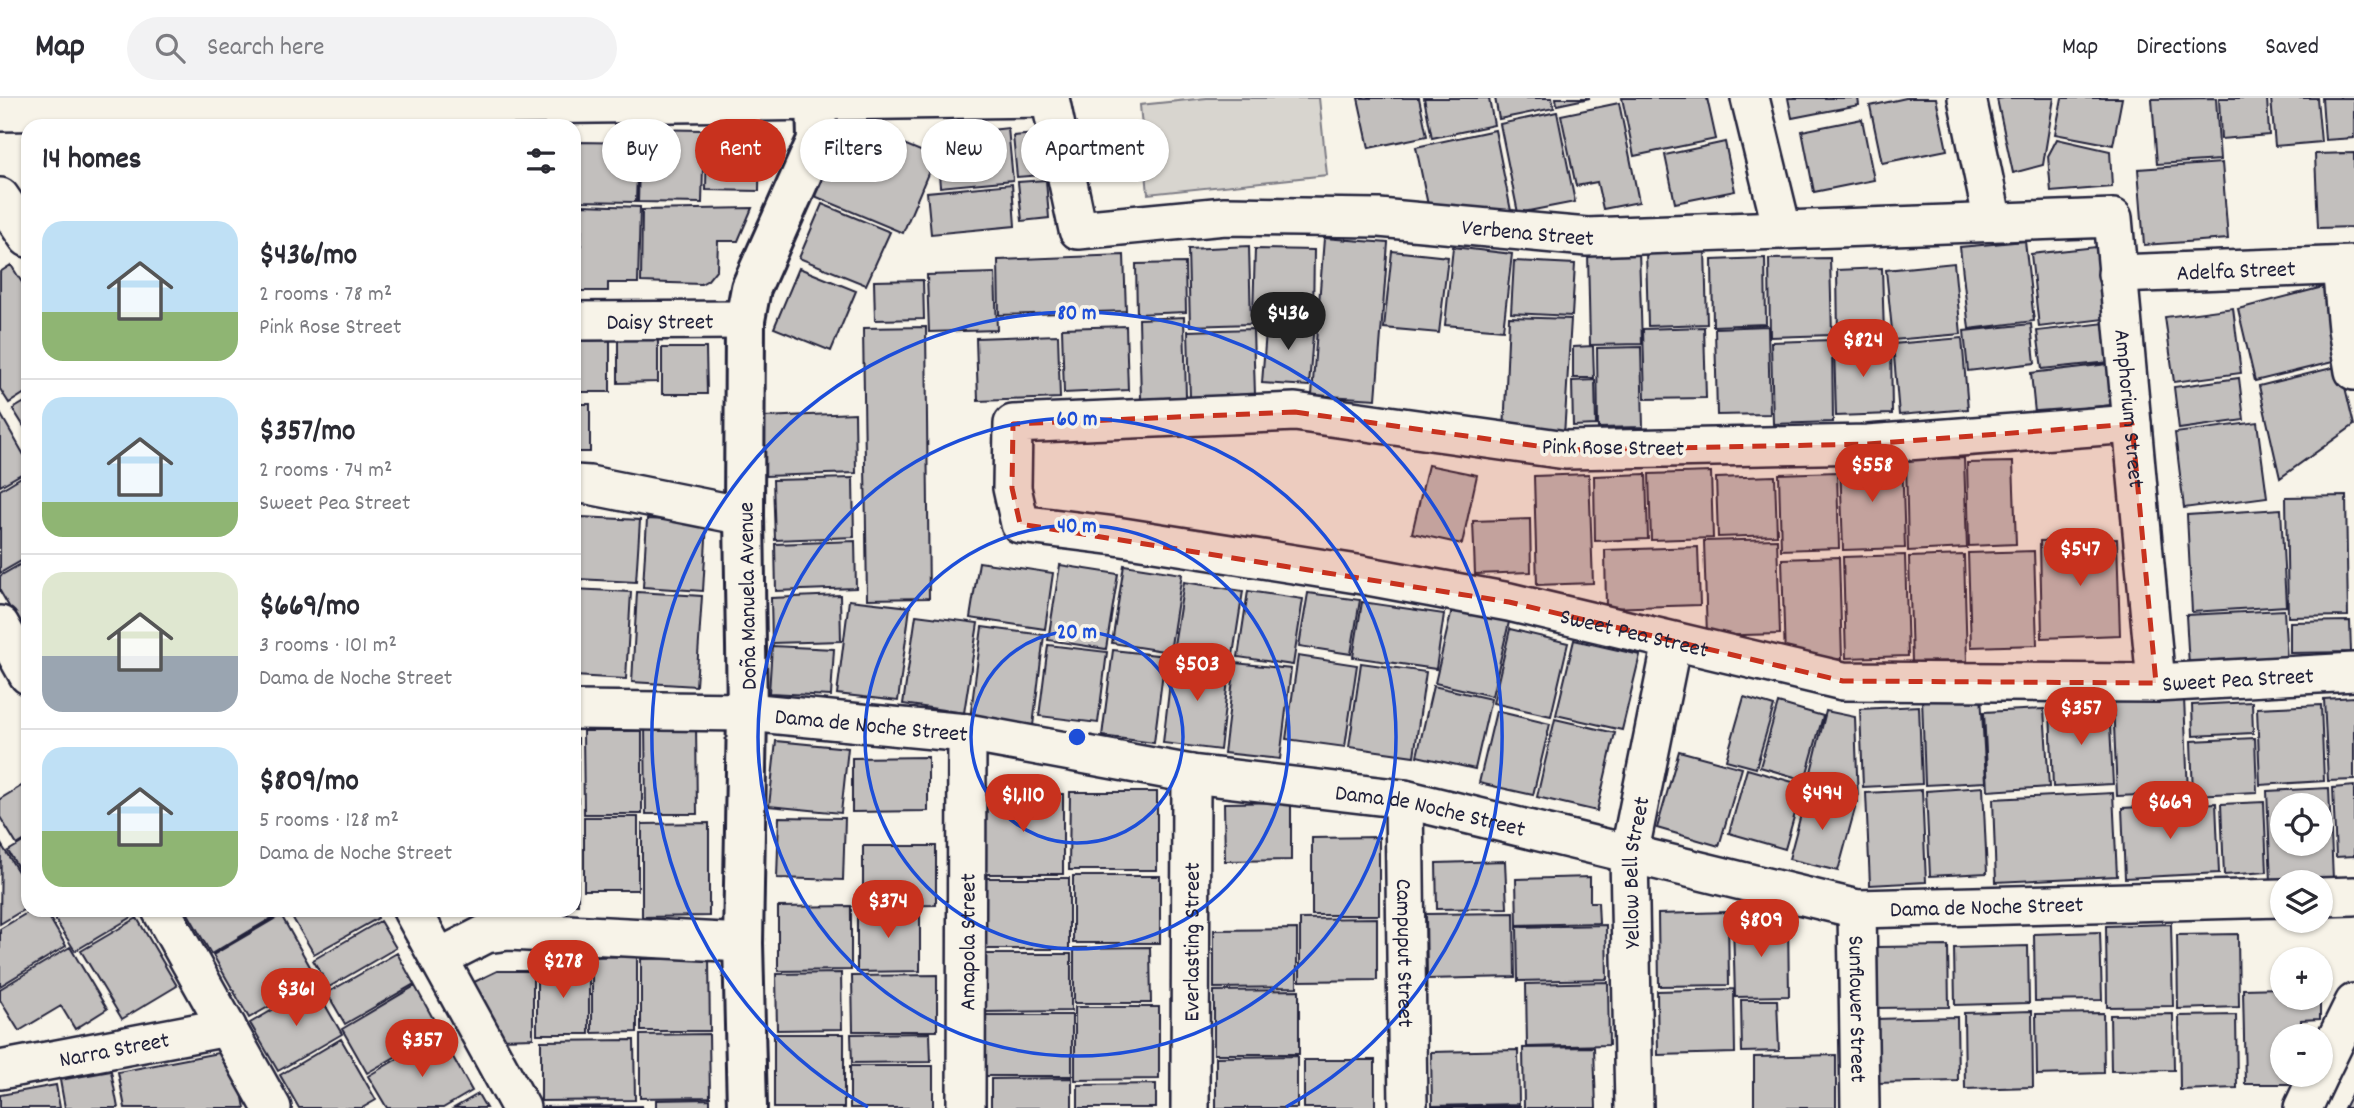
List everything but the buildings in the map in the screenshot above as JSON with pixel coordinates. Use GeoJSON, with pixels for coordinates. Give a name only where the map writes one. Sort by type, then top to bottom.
{"type":"FeatureCollection","features":[{"type":"Feature","properties":{"kind":"street"},"geometry":{"type":"LineString","coordinates":[[0,112],[529,115],[816,99],[1050,98]]}},
{"type":"Feature","properties":{"kind":"street","name":"Verbena Street"},"geometry":{"type":"LineString","coordinates":[[1050,98],[1078,230],[1225,216],[1379,218],[1587,237],[2113,218]]}},
{"type":"Feature","properties":{"kind":"street"},"geometry":{"type":"LineString","coordinates":[[1750,98],[1782,229]]}},
{"type":"Feature","properties":{"kind":"street"},"geometry":{"type":"LineString","coordinates":[[1967,98],[1993,222]]}},
{"type":"Feature","properties":{"kind":"street","name":"Doña Manuela Avenue"},"geometry":{"type":"LineString","coordinates":[[747,1108],[743,943],[747,712],[745,320],[751,288],[817,140],[816,99]]}},
{"type":"Feature","properties":{"kind":"street"},"geometry":{"type":"LineString","coordinates":[[0,197],[21,228]]}},
{"type":"Feature","properties":{"kind":"street","name":"Amphorium Street"},"geometry":{"type":"LineString","coordinates":[[2113,218],[2156,683]]}},
{"type":"Feature","properties":{"kind":"street"},"geometry":{"type":"LineString","coordinates":[[2347,266],[2347,329],[2354,371]]}},
{"type":"Feature","properties":{"kind":"street","name":"Adelfa Street"},"geometry":{"type":"LineString","coordinates":[[2117,274],[2347,266]]}},
{"type":"Feature","properties":{"kind":"street","name":"Daisy Street"},"geometry":{"type":"LineString","coordinates":[[581,321],[745,320]]}},
{"type":"Feature","properties":{"kind":"street","name":"Pink Rose Street"},"geometry":{"type":"LineString","coordinates":[[1013,424],[1295,412],[1566,450],[1868,444],[2132,424]]}},
{"type":"Feature","properties":{"kind":"street","name":"Sweet Pea Street"},"geometry":{"type":"LineString","coordinates":[[1013,424],[1012,488],[1020,524],[1116,536],[1369,576],[1509,602],[1843,681],[2156,683],[2354,672]]}},
{"type":"Feature","properties":{"kind":"street"},"geometry":{"type":"LineString","coordinates":[[581,484],[744,516]]}},
{"type":"Feature","properties":{"kind":"street"},"geometry":{"type":"LineString","coordinates":[[0,625],[21,662]]}},
{"type":"Feature","properties":{"kind":"street","name":"Yellow Bell Street"},"geometry":{"type":"LineString","coordinates":[[1634,1108],[1629,855],[1672,642]]}},
{"type":"Feature","properties":{"kind":"street","name":"Dama de Noche Street"},"geometry":{"type":"LineString","coordinates":[[581,710],[747,712],[967,733],[1191,774],[1404,799],[1857,909],[2270,898]]}},
{"type":"Feature","properties":{"kind":"street","name":"Amapola Street"},"geometry":{"type":"LineString","coordinates":[[966,1108],[967,733]]}},
{"type":"Feature","properties":{"kind":"street","name":"Everlasting Street"},"geometry":{"type":"LineString","coordinates":[[1190,1108],[1191,774]]}},
{"type":"Feature","properties":{"kind":"street","name":"Campuput Street"},"geometry":{"type":"LineString","coordinates":[[1404,799],[1408,1108]]}},
{"type":"Feature","properties":{"kind":"street"},"geometry":{"type":"LineString","coordinates":[[2333,897],[2354,896]]}},
{"type":"Feature","properties":{"kind":"street","name":"Sunflower Street"},"geometry":{"type":"LineString","coordinates":[[1857,909],[1860,1108]]}},
{"type":"Feature","properties":{"kind":"street"},"geometry":{"type":"LineString","coordinates":[[165,917],[272,1108]]}},
{"type":"Feature","properties":{"kind":"street"},"geometry":{"type":"LineString","coordinates":[[416,917],[521,1108]]}},
{"type":"Feature","properties":{"kind":"street"},"geometry":{"type":"LineString","coordinates":[[439,958],[486,934],[509,932],[743,943]]}},
{"type":"Feature","properties":{"kind":"street"},"geometry":{"type":"LineString","coordinates":[[2333,1046],[2354,1003]]}},
{"type":"Feature","properties":{"kind":"street","name":"Narra Street"},"geometry":{"type":"LineString","coordinates":[[3,1064],[227,1027]]}},
{"type":"Feature","properties":{"kind":"street"},"geometry":{"type":"LineString","coordinates":[[2303,1108],[2313,1087]]}},
{"type":"Feature","properties":{"kind":"highlighted area"},"geometry":{"type":"Polygon","coordinates":[[[1295,412],[1566,450],[1868,444],[2132,424],[2156,683],[1843,681],[1509,602],[1020,524],[1012,488],[1013,424],[1295,412]]]}},
{"type":"Feature","properties":{"kind":"shaded area"},"geometry":{"type":"Polygon","coordinates":[[[1207,98],[1319,98],[1327,175],[1148,194],[1147,182],[1169,182],[1169,119],[1141,119],[1140,105],[1207,98]]]}}]}
